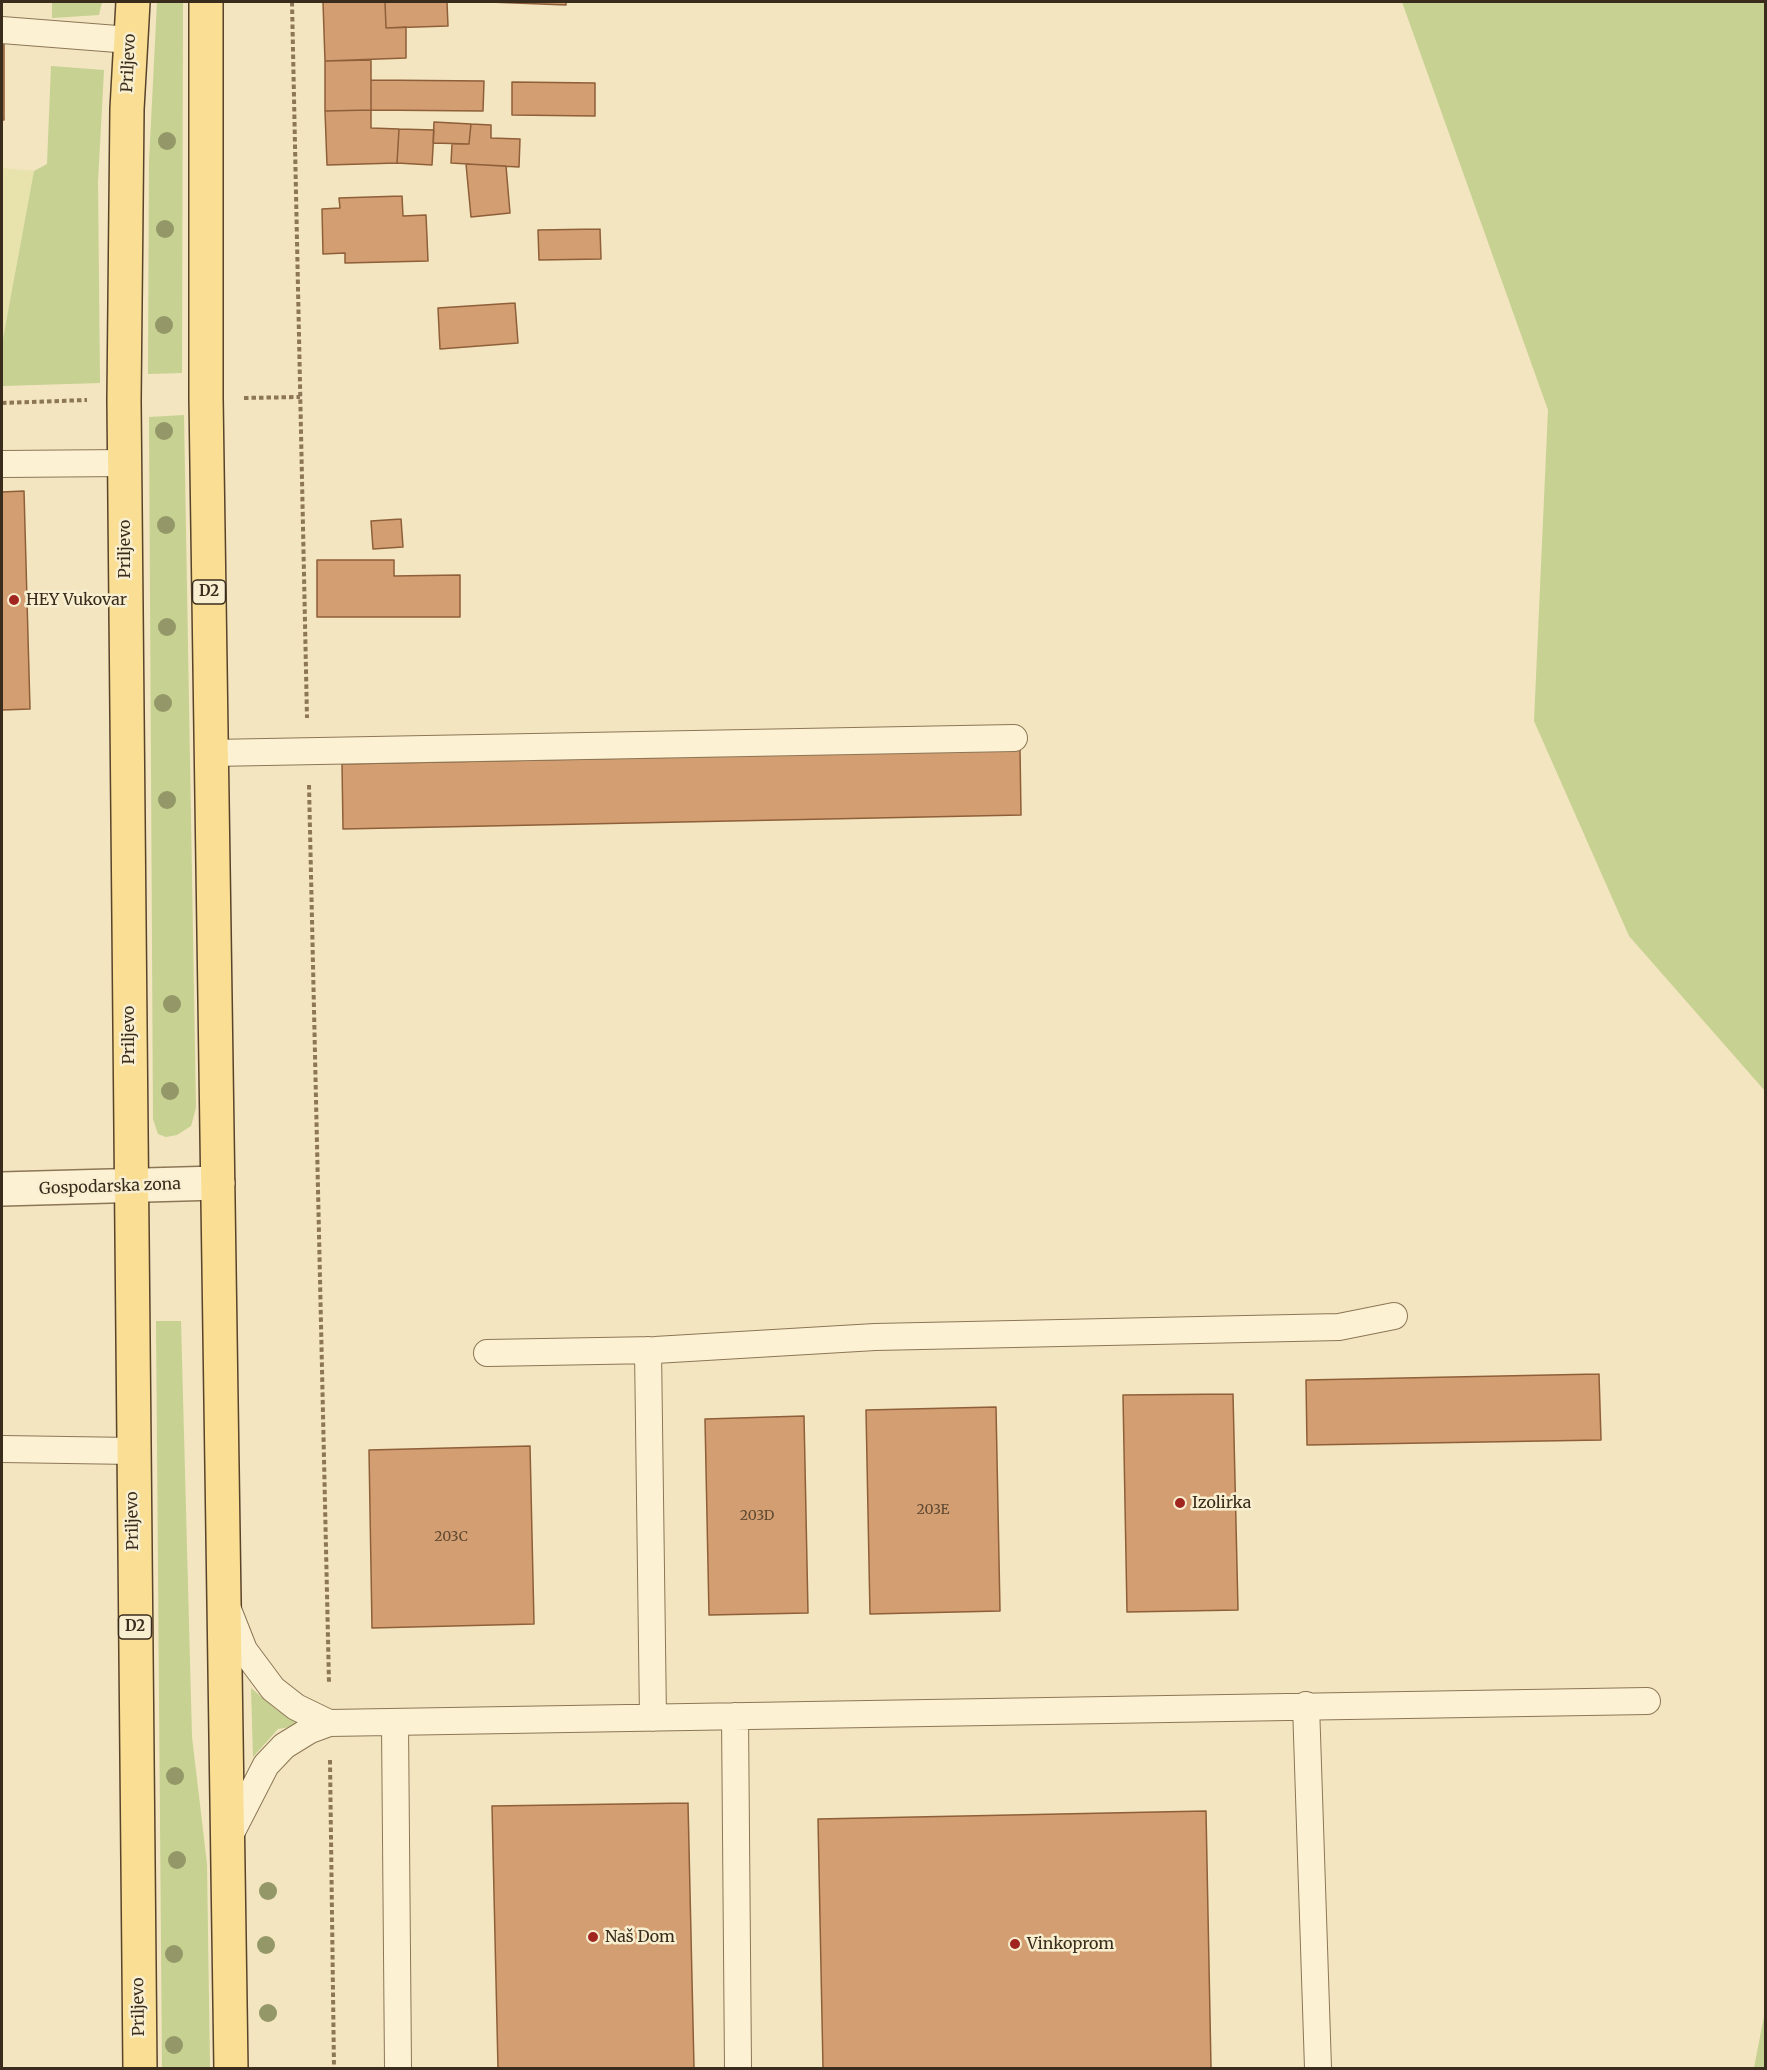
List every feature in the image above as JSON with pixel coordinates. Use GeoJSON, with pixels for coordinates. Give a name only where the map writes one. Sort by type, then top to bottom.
{"type":"FeatureCollection","features":[{"type":"Feature","properties":{"kind":"main road","name":"Priljevo"},"geometry":{"type":"LineString","coordinates":[[133,2],[127,109],[124,463],[132,1451],[140,2068]]}},
{"type":"Feature","properties":{"kind":"main road","name":"D2"},"geometry":{"type":"LineString","coordinates":[[206,2],[206,398],[231,2068]]}},
{"type":"Feature","properties":{"kind":"street","name":"Gospodarska zona"},"geometry":{"type":"LineString","coordinates":[[2,1189],[218,1183]]}},
{"type":"Feature","properties":{"kind":"lane"},"geometry":{"type":"LineString","coordinates":[[2,30],[130,40]]}},
{"type":"Feature","properties":{"kind":"lane"},"geometry":{"type":"LineString","coordinates":[[2,464],[124,463]]}},
{"type":"Feature","properties":{"kind":"lane"},"geometry":{"type":"LineString","coordinates":[[212,753],[1014,738]]}},
{"type":"Feature","properties":{"kind":"lane"},"geometry":{"type":"LineString","coordinates":[[487,1353],[648,1350],[875,1337],[1339,1328],[1394,1316]]}},
{"type":"Feature","properties":{"kind":"lane"},"geometry":{"type":"LineString","coordinates":[[648,1350],[652,1718]]}},
{"type":"Feature","properties":{"kind":"lane"},"geometry":{"type":"LineString","coordinates":[[2,1449],[132,1451]]}},
{"type":"Feature","properties":{"kind":"lane"},"geometry":{"type":"LineString","coordinates":[[225,1600],[244,1650],[273,1689],[296,1707],[330,1724]]}},
{"type":"Feature","properties":{"kind":"lane"},"geometry":{"type":"LineString","coordinates":[[228,1839],[266,1765],[284,1746],[310,1730],[330,1724],[1306,1705],[1647,1701]]}},
{"type":"Feature","properties":{"kind":"lane"},"geometry":{"type":"LineString","coordinates":[[1306,1705],[1318,2068]]}},
{"type":"Feature","properties":{"kind":"lane"},"geometry":{"type":"LineString","coordinates":[[735,1716],[738,2068]]}},
{"type":"Feature","properties":{"kind":"lane"},"geometry":{"type":"LineString","coordinates":[[395,1724],[398,2068]]}},
{"type":"Feature","properties":{"kind":"lane"},"geometry":{"type":"LineString","coordinates":[[123,2068],[140,2068]]}},
{"type":"Feature","properties":{"kind":"path"},"geometry":{"type":"LineString","coordinates":[[292,2],[330,1724],[334,2068]]}},
{"type":"Feature","properties":{"kind":"shaded area"},"geometry":{"type":"Polygon","coordinates":[[[2,168],[34,171],[2,344],[2,168]]]}},
{"type":"Feature","properties":{"kind":"green space"},"geometry":{"type":"Polygon","coordinates":[[[52,2],[102,2],[99,15],[52,18],[52,2]]]}},
{"type":"Feature","properties":{"kind":"green space"},"geometry":{"type":"Polygon","coordinates":[[[157,2],[183,2],[182,373],[148,374],[149,162],[157,2]]]}},
{"type":"Feature","properties":{"kind":"green space"},"geometry":{"type":"Polygon","coordinates":[[[1402,2],[1765,2],[1765,1091],[1629,936],[1534,721],[1548,410],[1402,2]]]}},
{"type":"Feature","properties":{"kind":"green space"},"geometry":{"type":"Polygon","coordinates":[[[51,66],[104,70],[98,182],[100,383],[2,386],[2,344],[34,171],[47,164],[51,66]]]}},
{"type":"Feature","properties":{"kind":"green space"},"geometry":{"type":"Polygon","coordinates":[[[184,415],[196,1108],[191,1126],[177,1135],[166,1137],[158,1134],[153,1119],[149,417],[184,415]]]}},
{"type":"Feature","properties":{"kind":"green space"},"geometry":{"type":"Polygon","coordinates":[[[156,1321],[181,1321],[192,1737],[207,1864],[210,2068],[162,2068],[156,1321]]]}},
{"type":"Feature","properties":{"kind":"green space"},"geometry":{"type":"Polygon","coordinates":[[[251,1688],[277,1710],[302,1725],[278,1729],[253,1757],[251,1688]]]}},
{"type":"Feature","properties":{"kind":"green space"},"geometry":{"type":"Polygon","coordinates":[[[1765,2011],[1765,2068],[1754,2068],[1765,2011]]]}},
{"type":"Feature","properties":{"kind":"building"},"geometry":{"type":"Polygon","coordinates":[[[323,2],[385,2],[386,28],[406,27],[406,58],[325,61],[323,2]]]}},
{"type":"Feature","properties":{"kind":"building"},"geometry":{"type":"Polygon","coordinates":[[[385,2],[447,2],[448,26],[386,28],[385,2]]]}},
{"type":"Feature","properties":{"kind":"building"},"geometry":{"type":"Polygon","coordinates":[[[490,2],[566,2],[566,5],[490,2]]]}},
{"type":"Feature","properties":{"kind":"building"},"geometry":{"type":"Polygon","coordinates":[[[2,41],[4,41],[4,120],[2,120],[2,41]]]}},
{"type":"Feature","properties":{"kind":"building"},"geometry":{"type":"Polygon","coordinates":[[[371,60],[371,110],[325,111],[325,61],[371,60]]]}},
{"type":"Feature","properties":{"kind":"building"},"geometry":{"type":"Polygon","coordinates":[[[371,80],[484,81],[483,111],[371,110],[371,80]]]}},
{"type":"Feature","properties":{"kind":"building"},"geometry":{"type":"Polygon","coordinates":[[[512,82],[595,83],[595,116],[512,115],[512,82]]]}},
{"type":"Feature","properties":{"kind":"building"},"geometry":{"type":"Polygon","coordinates":[[[371,110],[371,128],[399,129],[397,163],[327,165],[325,111],[371,110]]]}},
{"type":"Feature","properties":{"kind":"building"},"geometry":{"type":"Polygon","coordinates":[[[434,122],[471,124],[469,144],[433,143],[434,122]]]}},
{"type":"Feature","properties":{"kind":"building"},"geometry":{"type":"Polygon","coordinates":[[[471,124],[491,125],[491,138],[520,139],[519,167],[451,163],[452,144],[469,144],[471,124]]]}},
{"type":"Feature","properties":{"kind":"building"},"geometry":{"type":"Polygon","coordinates":[[[399,129],[434,130],[432,165],[397,163],[399,129]]]}},
{"type":"Feature","properties":{"kind":"building"},"geometry":{"type":"Polygon","coordinates":[[[466,164],[506,166],[510,213],[471,217],[466,164]]]}},
{"type":"Feature","properties":{"kind":"building"},"geometry":{"type":"Polygon","coordinates":[[[402,196],[403,216],[426,215],[428,261],[345,263],[345,253],[323,254],[322,209],[340,208],[339,198],[402,196]]]}},
{"type":"Feature","properties":{"kind":"building"},"geometry":{"type":"Polygon","coordinates":[[[600,229],[601,259],[539,260],[538,230],[600,229]]]}},
{"type":"Feature","properties":{"kind":"building"},"geometry":{"type":"Polygon","coordinates":[[[515,303],[518,343],[440,349],[438,308],[515,303]]]}},
{"type":"Feature","properties":{"kind":"building","name":"HEY Vukovar"},"geometry":{"type":"Polygon","coordinates":[[[24,491],[30,709],[2,710],[2,492],[24,491]]]}},
{"type":"Feature","properties":{"kind":"building"},"geometry":{"type":"Polygon","coordinates":[[[401,519],[403,547],[373,549],[371,521],[401,519]]]}},
{"type":"Feature","properties":{"kind":"building"},"geometry":{"type":"Polygon","coordinates":[[[317,560],[394,560],[394,576],[460,575],[460,617],[317,617],[317,560]]]}},
{"type":"Feature","properties":{"kind":"building"},"geometry":{"type":"Polygon","coordinates":[[[1020,750],[1021,815],[343,829],[342,764],[1020,750]]]}},
{"type":"Feature","properties":{"kind":"building"},"geometry":{"type":"Polygon","coordinates":[[[1599,1374],[1601,1440],[1307,1445],[1306,1380],[1599,1374]]]}},
{"type":"Feature","properties":{"kind":"building","name":"Izolirka"},"geometry":{"type":"Polygon","coordinates":[[[1233,1394],[1238,1610],[1127,1612],[1123,1395],[1233,1394]]]}},
{"type":"Feature","properties":{"kind":"building"},"geometry":{"type":"Polygon","coordinates":[[[996,1407],[1000,1611],[870,1614],[866,1410],[996,1407]]]}},
{"type":"Feature","properties":{"kind":"building"},"geometry":{"type":"Polygon","coordinates":[[[804,1416],[808,1613],[709,1615],[705,1419],[804,1416]]]}},
{"type":"Feature","properties":{"kind":"building"},"geometry":{"type":"Polygon","coordinates":[[[530,1446],[534,1624],[372,1628],[369,1450],[530,1446]]]}},
{"type":"Feature","properties":{"kind":"building","name":"Naš Dom"},"geometry":{"type":"Polygon","coordinates":[[[688,1803],[694,2068],[498,2068],[492,1806],[688,1803]]]}},
{"type":"Feature","properties":{"kind":"building","name":"Vinkoprom"},"geometry":{"type":"Polygon","coordinates":[[[1206,1811],[1211,2068],[823,2068],[818,1819],[1206,1811]]]}},
{"type":"Feature","properties":{"kind":"place","name":"HEY Vukovar"},"geometry":{"type":"Point","coordinates":[14,600]}},
{"type":"Feature","properties":{"kind":"place","name":"Izolirka"},"geometry":{"type":"Point","coordinates":[1180,1503]}},
{"type":"Feature","properties":{"kind":"place","name":"Naš Dom"},"geometry":{"type":"Point","coordinates":[593,1937]}},
{"type":"Feature","properties":{"kind":"place","name":"Vinkoprom"},"geometry":{"type":"Point","coordinates":[1015,1944]}}]}
